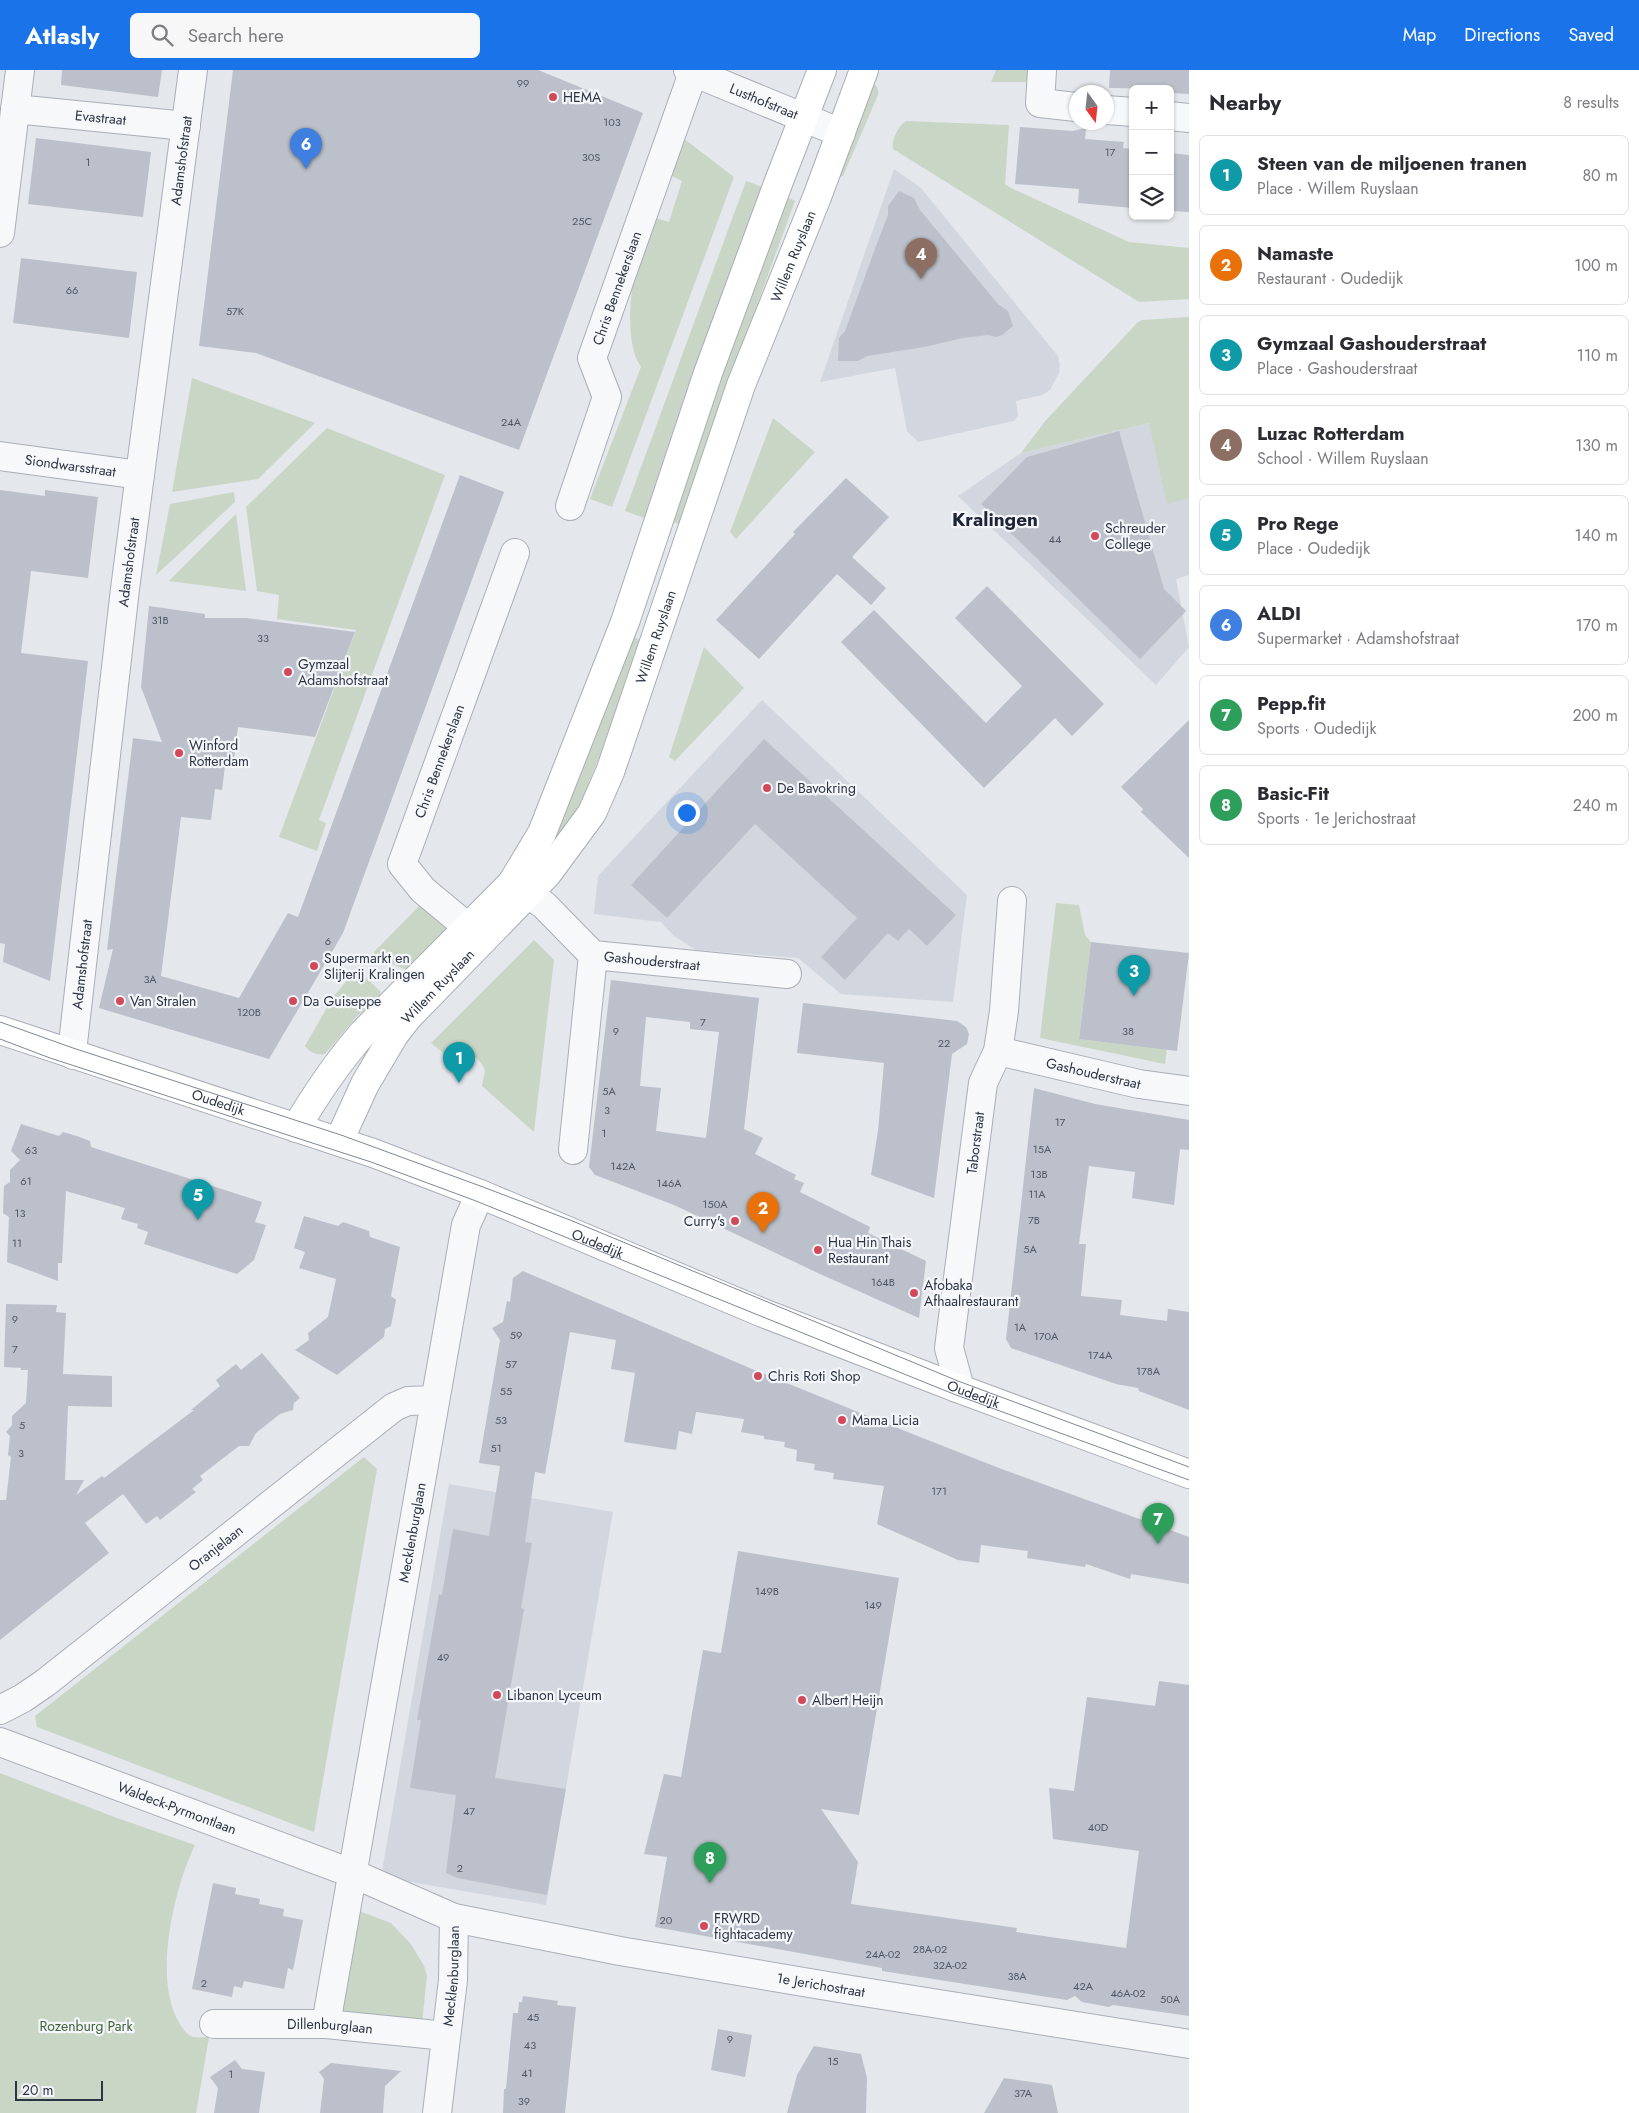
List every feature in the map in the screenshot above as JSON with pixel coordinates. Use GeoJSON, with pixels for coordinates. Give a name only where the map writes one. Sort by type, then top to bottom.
{"type":"FeatureCollection","features":[{"type":"Feature","properties":{"kind":"street"},"geometry":{"type":"LineString","coordinates":[[0,232],[20,70]]}},
{"type":"Feature","properties":{"kind":"street","name":"Adamshofstraat"},"geometry":{"type":"LineString","coordinates":[[73,1055],[140,475],[193,70]]}},
{"type":"Feature","properties":{"kind":"street","name":"Willem Ruyslaan"},"geometry":{"type":"LineString","coordinates":[[520,888],[625,622],[708,373],[822,70]]}},
{"type":"Feature","properties":{"kind":"street","name":"Willem Ruyslaan"},"geometry":{"type":"LineString","coordinates":[[296,1128],[331,1071],[348,1051],[476,934],[520,888],[562,855],[599,799],[610,772],[741,385],[817,197],[864,70]]}},
{"type":"Feature","properties":{"kind":"street"},"geometry":{"type":"LineString","coordinates":[[1042,70],[1040,103],[1069,105]]}},
{"type":"Feature","properties":{"kind":"street","name":"Lusthofstraat"},"geometry":{"type":"LineString","coordinates":[[692,71],[841,133]]}},
{"type":"Feature","properties":{"kind":"street","name":"Chris Bennekerslaan"},"geometry":{"type":"LineString","coordinates":[[570,506],[607,397],[592,358],[692,71]]}},
{"type":"Feature","properties":{"kind":"street","name":"Evastraat"},"geometry":{"type":"LineString","coordinates":[[15,109],[186,126]]}},
{"type":"Feature","properties":{"kind":"street"},"geometry":{"type":"LineString","coordinates":[[1114,111],[1129,112]]}},
{"type":"Feature","properties":{"kind":"street"},"geometry":{"type":"LineString","coordinates":[[1174,116],[1189,118]]}},
{"type":"Feature","properties":{"kind":"street","name":"Siondwarsstraat"},"geometry":{"type":"LineString","coordinates":[[0,456],[140,475]]}},
{"type":"Feature","properties":{"kind":"street","name":"Chris Bennekerslaan"},"geometry":{"type":"LineString","coordinates":[[476,934],[423,890],[402,864],[515,553]]}},
{"type":"Feature","properties":{"kind":"street","name":"Gashouderstraat"},"geometry":{"type":"LineString","coordinates":[[520,888],[544,905],[592,955],[787,974]]}},
{"type":"Feature","properties":{"kind":"street","name":"Taborstraat"},"geometry":{"type":"LineString","coordinates":[[957,1388],[958,1381],[949,1348],[983,1084],[998,1051],[1012,901]]}},
{"type":"Feature","properties":{"kind":"street","name":"Willem Ruyslaan"},"geometry":{"type":"LineString","coordinates":[[339,1141],[365,1084],[394,1035],[476,934]]}},
{"type":"Feature","properties":{"kind":"street"},"geometry":{"type":"LineString","coordinates":[[573,1150],[592,955]]}},
{"type":"Feature","properties":{"kind":"street","name":"Oudedijk"},"geometry":{"type":"LineString","coordinates":[[0,1030],[339,1141],[480,1194],[764,1313],[957,1388],[1189,1474]]}},
{"type":"Feature","properties":{"kind":"street","name":"Gashouderstraat"},"geometry":{"type":"LineString","coordinates":[[998,1051],[1139,1084],[1189,1091]]}},
{"type":"Feature","properties":{"kind":"street","name":"Mecklenburglaan"},"geometry":{"type":"LineString","coordinates":[[326,2024],[354,1874],[434,1400],[466,1225],[480,1194]]}},
{"type":"Feature","properties":{"kind":"street","name":"Oranjelaan"},"geometry":{"type":"LineString","coordinates":[[0,1710],[23,1698],[45,1683],[394,1407],[408,1401],[434,1400]]}},
{"type":"Feature","properties":{"kind":"street","name":"Waldeck-Pyrmontlaan"},"geometry":{"type":"LineString","coordinates":[[0,1742],[354,1874]]}},
{"type":"Feature","properties":{"kind":"street","name":"Mecklenburglaan"},"geometry":{"type":"LineString","coordinates":[[354,1874],[454,1918],[453,1980],[437,2113]]}},
{"type":"Feature","properties":{"kind":"street","name":"1e Jerichostraat"},"geometry":{"type":"LineString","coordinates":[[454,1918],[648,1956],[1189,2044]]}},
{"type":"Feature","properties":{"kind":"street","name":"Dillenburglaan"},"geometry":{"type":"LineString","coordinates":[[214,2024],[326,2024],[446,2036]]}},
{"type":"Feature","properties":{"kind":"shaded area"},"geometry":{"type":"Polygon","coordinates":[[[894,169],[921,188],[1058,356],[1059,373],[1050,390],[1042,395],[1016,401],[1018,416],[1014,421],[918,442],[907,431],[895,368],[820,382],[894,169]]]}},
{"type":"Feature","properties":{"kind":"shaded area","name":"Schreuder College"},"geometry":{"type":"Polygon","coordinates":[[[1149,423],[1189,439],[1189,575],[1176,579],[1189,647],[1156,685],[958,496],[1021,453],[1149,423]]]}},
{"type":"Feature","properties":{"kind":"shaded area","name":"De Bavokring"},"geometry":{"type":"Polygon","coordinates":[[[762,700],[967,895],[953,1002],[841,994],[798,958],[696,950],[674,936],[661,922],[594,914],[598,876],[762,700]]]}},
{"type":"Feature","properties":{"kind":"shaded area","name":"Libanon Lyceum"},"geometry":{"type":"Polygon","coordinates":[[[449,1484],[613,1512],[546,1905],[381,1877],[449,1484]]]}},
{"type":"Feature","properties":{"kind":"green space"},"geometry":{"type":"Polygon","coordinates":[[[996,70],[1031,70],[1030,82],[991,82],[996,70]]]}},
{"type":"Feature","properties":{"kind":"green space"},"geometry":{"type":"Polygon","coordinates":[[[869,81],[876,86],[878,95],[843,176],[836,178],[869,81]]]}},
{"type":"Feature","properties":{"kind":"green space"},"geometry":{"type":"Polygon","coordinates":[[[906,121],[1009,125],[1005,184],[1129,242],[1189,248],[1189,299],[1139,302],[893,149],[896,134],[900,126],[906,121]]]}},
{"type":"Feature","properties":{"kind":"green space"},"geometry":{"type":"Polygon","coordinates":[[[683,138],[734,177],[612,507],[590,499],[641,367],[633,346],[630,320],[635,269],[652,217],[669,222],[682,181],[666,173],[683,138]]]}},
{"type":"Feature","properties":{"kind":"green space"},"geometry":{"type":"Polygon","coordinates":[[[746,181],[768,189],[647,519],[625,511],[746,181]]]}},
{"type":"Feature","properties":{"kind":"green space"},"geometry":{"type":"Polygon","coordinates":[[[787,197],[795,201],[731,376],[682,525],[670,521],[787,197]]]}},
{"type":"Feature","properties":{"kind":"green space"},"geometry":{"type":"Polygon","coordinates":[[[1189,317],[1189,498],[1167,504],[1149,423],[1021,453],[1046,420],[1137,323],[1142,320],[1189,317]]]}},
{"type":"Feature","properties":{"kind":"green space"},"geometry":{"type":"Polygon","coordinates":[[[192,378],[315,423],[258,479],[172,492],[192,378]]]}},
{"type":"Feature","properties":{"kind":"green space"},"geometry":{"type":"Polygon","coordinates":[[[773,418],[815,452],[736,539],[730,532],[773,418]]]}},
{"type":"Feature","properties":{"kind":"green space"},"geometry":{"type":"Polygon","coordinates":[[[327,428],[445,475],[319,820],[326,823],[317,851],[279,837],[356,630],[277,619],[279,595],[257,591],[246,507],[327,428]]]}},
{"type":"Feature","properties":{"kind":"green space"},"geometry":{"type":"Polygon","coordinates":[[[234,492],[235,502],[156,575],[170,504],[234,492]]]}},
{"type":"Feature","properties":{"kind":"green space"},"geometry":{"type":"Polygon","coordinates":[[[236,514],[246,591],[169,581],[236,514]]]}},
{"type":"Feature","properties":{"kind":"green space"},"geometry":{"type":"Polygon","coordinates":[[[627,634],[640,640],[600,755],[579,808],[544,860],[627,634]]]}},
{"type":"Feature","properties":{"kind":"green space"},"geometry":{"type":"Polygon","coordinates":[[[704,647],[744,688],[675,761],[669,757],[704,647]]]}},
{"type":"Feature","properties":{"kind":"green space"},"geometry":{"type":"Polygon","coordinates":[[[1056,903],[1079,905],[1085,935],[1091,942],[1079,1039],[1167,1049],[1165,1064],[1040,1038],[1056,903]]]}},
{"type":"Feature","properties":{"kind":"green space"},"geometry":{"type":"Polygon","coordinates":[[[424,904],[448,929],[410,967],[404,969],[375,956],[374,952],[420,905],[424,904]]]}},
{"type":"Feature","properties":{"kind":"green space"},"geometry":{"type":"Polygon","coordinates":[[[534,940],[554,960],[534,1132],[482,1086],[485,1070],[474,1056],[470,1053],[459,1052],[448,1057],[431,1043],[534,940]]]}},
{"type":"Feature","properties":{"kind":"green space"},"geometry":{"type":"Polygon","coordinates":[[[355,971],[359,971],[380,991],[381,996],[357,1016],[325,1054],[311,1052],[305,1046],[333,997],[355,971]]]}},
{"type":"Feature","properties":{"kind":"green space"},"geometry":{"type":"Polygon","coordinates":[[[364,1457],[377,1469],[314,1832],[37,1727],[35,1716],[364,1457]]]}},
{"type":"Feature","properties":{"kind":"green space","name":"Rozenburg Park"},"geometry":{"type":"Polygon","coordinates":[[[0,1773],[117,1818],[195,1845],[187,1863],[174,1909],[167,1960],[168,1984],[172,2006],[180,2024],[185,2032],[193,2037],[209,2037],[196,2113],[0,2113],[0,1773]]]}},
{"type":"Feature","properties":{"kind":"green space"},"geometry":{"type":"Polygon","coordinates":[[[359,1911],[391,1923],[411,1944],[424,1966],[427,1976],[422,2022],[347,2016],[342,2011],[359,1911]]]}},
{"type":"Feature","properties":{"kind":"building"},"geometry":{"type":"Polygon","coordinates":[[[62,70],[162,70],[158,97],[61,85],[62,70]]]}},
{"type":"Feature","properties":{"kind":"building"},"geometry":{"type":"Polygon","coordinates":[[[233,70],[538,70],[643,113],[519,450],[256,353],[199,346],[233,70]]]}},
{"type":"Feature","properties":{"kind":"building"},"geometry":{"type":"Polygon","coordinates":[[[1110,70],[1189,70],[1189,94],[1174,93],[1174,85],[1129,85],[1129,88],[1114,88],[1114,85],[1109,85],[1110,70]]]}},
{"type":"Feature","properties":{"kind":"building"},"geometry":{"type":"Polygon","coordinates":[[[1020,127],[1072,131],[1086,130],[1085,139],[1124,142],[1123,148],[1129,149],[1129,208],[1078,203],[1079,189],[1015,184],[1020,127]]]}},
{"type":"Feature","properties":{"kind":"building"},"geometry":{"type":"Polygon","coordinates":[[[36,138],[151,152],[143,217],[28,204],[36,138]]]}},
{"type":"Feature","properties":{"kind":"building"},"geometry":{"type":"Polygon","coordinates":[[[1174,153],[1189,155],[1189,212],[1174,211],[1174,153]]]}},
{"type":"Feature","properties":{"kind":"building"},"geometry":{"type":"Polygon","coordinates":[[[899,191],[914,198],[920,210],[998,304],[1008,311],[1013,326],[1002,335],[996,337],[988,335],[963,338],[924,347],[867,356],[858,361],[838,361],[839,338],[845,331],[888,215],[888,206],[899,191]]]}},
{"type":"Feature","properties":{"kind":"building"},"geometry":{"type":"Polygon","coordinates":[[[21,258],[137,272],[129,338],[13,323],[21,258]]]}},
{"type":"Feature","properties":{"kind":"building","name":"Schreuder College"},"geometry":{"type":"Polygon","coordinates":[[[1119,431],[1164,589],[1186,611],[1140,659],[981,504],[1027,457],[1119,431]]]}},
{"type":"Feature","properties":{"kind":"building"},"geometry":{"type":"Polygon","coordinates":[[[460,475],[504,492],[343,933],[269,1059],[99,1008],[113,949],[107,950],[133,738],[162,742],[141,687],[149,606],[205,614],[205,618],[246,618],[355,632],[315,737],[238,727],[234,759],[226,758],[222,790],[215,789],[211,820],[181,817],[161,976],[239,998],[288,913],[298,917],[460,475]]]}},
{"type":"Feature","properties":{"kind":"building"},"geometry":{"type":"Polygon","coordinates":[[[846,478],[889,517],[852,557],[886,588],[871,605],[837,574],[759,659],[716,620],[795,534],[793,532],[846,478]]]}},
{"type":"Feature","properties":{"kind":"building"},"geometry":{"type":"Polygon","coordinates":[[[0,490],[45,496],[45,490],[98,497],[88,578],[31,571],[21,653],[88,661],[50,981],[3,962],[5,944],[0,943],[0,490]]]}},
{"type":"Feature","properties":{"kind":"building"},"geometry":{"type":"Polygon","coordinates":[[[987,586],[1104,704],[1072,736],[1055,718],[984,788],[841,642],[874,610],[986,723],[1022,686],[955,618],[987,586]]]}},
{"type":"Feature","properties":{"kind":"building"},"geometry":{"type":"Polygon","coordinates":[[[1189,720],[1189,858],[1141,812],[1143,809],[1121,787],[1189,720]]]}},
{"type":"Feature","properties":{"kind":"building"},"geometry":{"type":"Polygon","coordinates":[[[764,739],[956,915],[927,946],[909,929],[898,941],[888,933],[845,980],[821,957],[857,918],[755,824],[667,918],[631,885],[764,739]]]}},
{"type":"Feature","properties":{"kind":"building"},"geometry":{"type":"Polygon","coordinates":[[[1091,942],[1189,953],[1177,1051],[1079,1039],[1091,942]]]}},
{"type":"Feature","properties":{"kind":"building"},"geometry":{"type":"Polygon","coordinates":[[[611,980],[759,998],[744,1129],[763,1138],[755,1154],[796,1175],[794,1179],[804,1183],[800,1192],[870,1227],[868,1233],[926,1261],[919,1318],[820,1274],[674,1205],[595,1175],[589,1167],[611,980]],[[646,1017],[640,1086],[661,1088],[656,1131],[706,1138],[719,1032],[690,1029],[690,1022],[646,1017]]]}},
{"type":"Feature","properties":{"kind":"building"},"geometry":{"type":"Polygon","coordinates":[[[803,1003],[957,1021],[966,1027],[969,1034],[967,1044],[952,1054],[934,1198],[871,1175],[878,1131],[884,1063],[797,1053],[803,1003]]]}},
{"type":"Feature","properties":{"kind":"building"},"geometry":{"type":"Polygon","coordinates":[[[1034,1088],[1095,1104],[1189,1120],[1189,1150],[1180,1149],[1174,1205],[1132,1198],[1135,1172],[1089,1166],[1079,1244],[1086,1244],[1081,1296],[1122,1300],[1120,1315],[1167,1321],[1168,1309],[1189,1312],[1189,1410],[1139,1391],[1138,1388],[1116,1384],[1011,1348],[1006,1339],[1034,1088]]]}},
{"type":"Feature","properties":{"kind":"building"},"geometry":{"type":"Polygon","coordinates":[[[21,1124],[59,1136],[63,1132],[77,1136],[90,1141],[91,1147],[262,1202],[255,1222],[266,1225],[254,1260],[237,1274],[144,1244],[148,1232],[137,1228],[138,1224],[121,1219],[125,1208],[66,1191],[62,1263],[58,1263],[58,1281],[7,1262],[9,1217],[3,1213],[4,1186],[10,1182],[10,1170],[20,1160],[11,1151],[21,1124]]]}},
{"type":"Feature","properties":{"kind":"building"},"geometry":{"type":"Polygon","coordinates":[[[304,1216],[338,1226],[343,1222],[369,1231],[370,1237],[400,1247],[391,1296],[396,1300],[391,1326],[385,1329],[384,1337],[337,1375],[295,1350],[309,1340],[308,1333],[328,1317],[336,1279],[299,1268],[305,1252],[294,1248],[304,1216]]]}},
{"type":"Feature","properties":{"kind":"building"},"geometry":{"type":"Polygon","coordinates":[[[523,1271],[752,1369],[910,1433],[999,1468],[1189,1537],[1189,1584],[1131,1574],[1130,1579],[1086,1564],[1085,1567],[1027,1558],[1028,1551],[981,1545],[979,1563],[958,1560],[877,1524],[884,1486],[833,1479],[834,1473],[814,1470],[815,1464],[796,1461],[797,1450],[784,1447],[785,1442],[764,1439],[764,1436],[741,1432],[744,1419],[696,1412],[692,1434],[679,1431],[676,1450],[624,1442],[635,1373],[611,1369],[616,1340],[570,1332],[545,1474],[535,1472],[525,1542],[532,1543],[521,1608],[524,1609],[495,1778],[566,1789],[547,1895],[457,1878],[446,1873],[456,1795],[410,1788],[421,1720],[417,1720],[439,1594],[442,1595],[453,1529],[489,1536],[500,1466],[479,1463],[500,1340],[492,1328],[503,1322],[507,1301],[510,1302],[513,1278],[523,1271]]]}},
{"type":"Feature","properties":{"kind":"building"},"geometry":{"type":"Polygon","coordinates":[[[6,1304],[57,1305],[56,1312],[66,1313],[63,1374],[112,1376],[112,1407],[68,1406],[65,1480],[84,1480],[76,1495],[102,1476],[104,1478],[194,1410],[191,1410],[220,1386],[216,1380],[236,1364],[241,1370],[262,1353],[300,1398],[294,1403],[293,1410],[280,1414],[256,1433],[249,1446],[239,1446],[200,1476],[203,1480],[192,1489],[196,1492],[160,1520],[157,1516],[146,1524],[123,1494],[85,1523],[109,1553],[0,1640],[0,1500],[6,1500],[11,1457],[8,1455],[10,1436],[6,1432],[12,1425],[12,1416],[26,1403],[28,1370],[4,1367],[6,1304]]]}},
{"type":"Feature","properties":{"kind":"building"},"geometry":{"type":"Polygon","coordinates":[[[738,1551],[899,1578],[859,1815],[821,1809],[858,1862],[851,1904],[1017,1928],[1016,1932],[1126,1948],[1139,1851],[1053,1839],[1049,1788],[1074,1791],[1087,1697],[1155,1706],[1159,1681],[1189,1685],[1189,2016],[1113,2005],[1109,2007],[1082,2002],[1075,1996],[1067,2000],[882,1971],[882,1968],[655,1927],[667,1857],[644,1854],[664,1774],[681,1777],[703,1650],[721,1653],[738,1551]]]}},
{"type":"Feature","properties":{"kind":"building"},"geometry":{"type":"Polygon","coordinates":[[[213,1883],[236,1888],[235,1894],[260,1899],[259,1904],[284,1909],[283,1916],[303,1920],[293,1970],[288,1968],[284,1989],[244,1981],[242,1988],[234,1986],[232,1997],[192,1989],[213,1883]]]}},
{"type":"Feature","properties":{"kind":"building"},"geometry":{"type":"Polygon","coordinates":[[[523,1996],[558,2001],[557,2005],[576,2007],[565,2113],[503,2113],[513,2013],[518,2013],[519,2002],[522,2002],[523,1996]]]}},
{"type":"Feature","properties":{"kind":"building"},"geometry":{"type":"Polygon","coordinates":[[[718,2029],[752,2035],[745,2077],[711,2070],[718,2029]]]}},
{"type":"Feature","properties":{"kind":"building"},"geometry":{"type":"Polygon","coordinates":[[[814,2046],[861,2054],[867,2078],[866,2113],[787,2113],[797,2075],[814,2046]]]}},
{"type":"Feature","properties":{"kind":"building"},"geometry":{"type":"Polygon","coordinates":[[[235,2060],[242,2069],[265,2072],[259,2113],[214,2113],[218,2088],[210,2077],[235,2060]]]}},
{"type":"Feature","properties":{"kind":"building"},"geometry":{"type":"Polygon","coordinates":[[[331,2063],[401,2071],[385,2086],[383,2113],[320,2113],[324,2079],[319,2072],[331,2063]]]}},
{"type":"Feature","properties":{"kind":"building"},"geometry":{"type":"Polygon","coordinates":[[[1004,2078],[1052,2085],[1058,2113],[984,2113],[1004,2078]]]}},
{"type":"Feature","properties":{"kind":"tram line"},"geometry":{"type":"LineString","coordinates":[[0,1022],[73,1048],[341,1135],[483,1187],[570,1220],[958,1381],[1189,1467]]}},
{"type":"Feature","properties":{"kind":"tram line"},"geometry":{"type":"LineString","coordinates":[[0,1039],[50,1058],[371,1162],[476,1201],[956,1395],[1189,1480]]}},
{"type":"Feature","properties":{"kind":"place","name":"HEMA"},"geometry":{"type":"Point","coordinates":[553,97]}},
{"type":"Feature","properties":{"kind":"place","name":"ALDI"},"geometry":{"type":"Point","coordinates":[306,169]}},
{"type":"Feature","properties":{"kind":"place","name":"Luzac Rotterdam"},"geometry":{"type":"Point","coordinates":[921,279]}},
{"type":"Feature","properties":{"kind":"place","name":"Schreuder College"},"geometry":{"type":"Point","coordinates":[1095,536]}},
{"type":"Feature","properties":{"kind":"place","name":"Gymzaal Adamshofstraat"},"geometry":{"type":"Point","coordinates":[288,672]}},
{"type":"Feature","properties":{"kind":"place","name":"Winford Rotterdam"},"geometry":{"type":"Point","coordinates":[179,753]}},
{"type":"Feature","properties":{"kind":"place","name":"De Bavokring"},"geometry":{"type":"Point","coordinates":[767,788]}},
{"type":"Feature","properties":{"kind":"place","name":"Supermarkt en Slijterij Kralingen"},"geometry":{"type":"Point","coordinates":[314,966]}},
{"type":"Feature","properties":{"kind":"place","name":"Gymzaal Gashouderstraat"},"geometry":{"type":"Point","coordinates":[1134,996]}},
{"type":"Feature","properties":{"kind":"place","name":"Van Stralen"},"geometry":{"type":"Point","coordinates":[120,1001]}},
{"type":"Feature","properties":{"kind":"place","name":"Da Guiseppe"},"geometry":{"type":"Point","coordinates":[293,1001]}},
{"type":"Feature","properties":{"kind":"place","name":"Steen van de miljoenen tranen"},"geometry":{"type":"Point","coordinates":[459,1083]}},
{"type":"Feature","properties":{"kind":"place","name":"Pro Rege"},"geometry":{"type":"Point","coordinates":[198,1220]}},
{"type":"Feature","properties":{"kind":"place","name":"Curry's"},"geometry":{"type":"Point","coordinates":[735,1221]}},
{"type":"Feature","properties":{"kind":"place","name":"Namaste"},"geometry":{"type":"Point","coordinates":[763,1233]}},
{"type":"Feature","properties":{"kind":"place","name":"Hua Hin Thais Restaurant"},"geometry":{"type":"Point","coordinates":[818,1250]}},
{"type":"Feature","properties":{"kind":"place","name":"Afobaka Afhaalrestaurant"},"geometry":{"type":"Point","coordinates":[914,1293]}},
{"type":"Feature","properties":{"kind":"place","name":"Chris Roti Shop"},"geometry":{"type":"Point","coordinates":[758,1376]}},
{"type":"Feature","properties":{"kind":"place","name":"Mama Licia"},"geometry":{"type":"Point","coordinates":[842,1420]}},
{"type":"Feature","properties":{"kind":"place","name":"Pepp.fit"},"geometry":{"type":"Point","coordinates":[1158,1544]}},
{"type":"Feature","properties":{"kind":"place","name":"Libanon Lyceum"},"geometry":{"type":"Point","coordinates":[497,1695]}},
{"type":"Feature","properties":{"kind":"place","name":"Albert Heijn"},"geometry":{"type":"Point","coordinates":[802,1700]}},
{"type":"Feature","properties":{"kind":"place","name":"Basic-Fit"},"geometry":{"type":"Point","coordinates":[710,1883]}},
{"type":"Feature","properties":{"kind":"place","name":"FRWRD fightacademy"},"geometry":{"type":"Point","coordinates":[704,1926]}},
{"type":"Feature","properties":{"kind":"district","name":"Kralingen"},"geometry":{"type":"Point","coordinates":[995,519]}}]}
